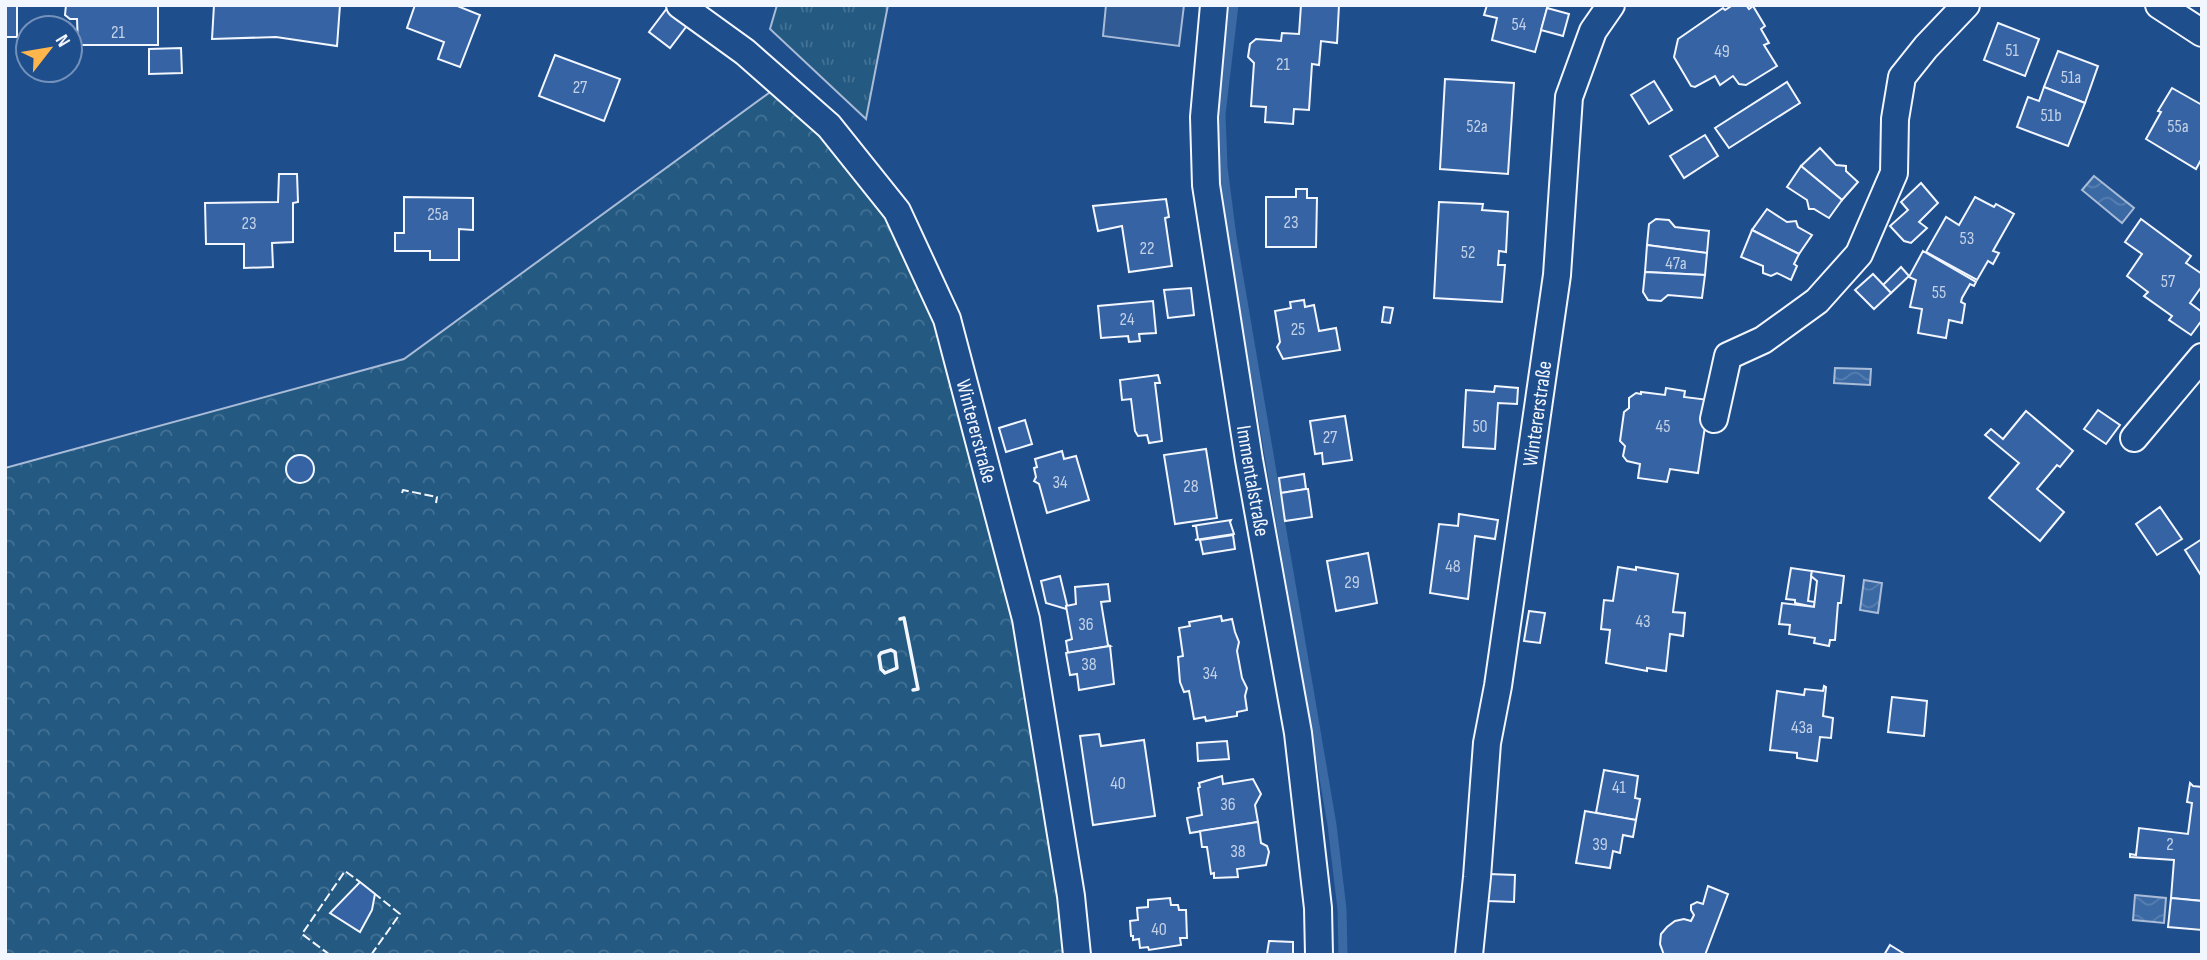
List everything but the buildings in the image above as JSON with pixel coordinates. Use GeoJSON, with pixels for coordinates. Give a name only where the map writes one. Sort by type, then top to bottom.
{"type":"FeatureCollection","features":[{"type":"Feature","properties":{"kind":"street","name":"Wintererstraße"},"geometry":{"type":"LineString","coordinates":[[680,5],[745,52],[829,126],[897,211],[947,319],[1026,619],[1071,896],[1077,955]]}},
{"type":"Feature","properties":{"kind":"street","name":"Immentalstraße"},"geometry":{"type":"LineString","coordinates":[[1214,5],[1205,117],[1206,185],[1249,460],[1298,733],[1318,908],[1319,955]]}},
{"type":"Feature","properties":{"kind":"street","name":"Wintererstraße"},"geometry":{"type":"LineString","coordinates":[[1469,955],[1487,743],[1498,686],[1557,275],[1569,97],[1593,31],[1611,5]]}},
{"type":"Feature","properties":{"kind":"street"},"geometry":{"type":"LineString","coordinates":[[1713,419],[1728,356],[1763,340],[1817,301],[1859,254],[1894,173],[1895,119],[1902,77],[1965,5]]}},
{"type":"Feature","properties":{"kind":"street"},"geometry":{"type":"LineString","coordinates":[[2159,5],[2202,33]]}},
{"type":"Feature","properties":{"kind":"street"},"geometry":{"type":"LineString","coordinates":[[2134,438],[2202,357]]}},
{"type":"Feature","properties":{"kind":"green space"},"geometry":{"type":"Polygon","coordinates":[[[777,5],[888,5],[866,119],[770,29],[777,5]]]}},
{"type":"Feature","properties":{"kind":"green space"},"geometry":{"type":"Polygon","coordinates":[[[784,82],[901,208],[1029,620],[1081,955],[5,955],[5,468],[404,359],[784,82]]]}},
{"type":"Feature","properties":{"kind":"shaded area"},"geometry":{"type":"Polygon","coordinates":[[[1106,5],[1184,5],[1179,46],[1103,36],[1106,5]]]}},
{"type":"Feature","properties":{"kind":"water"},"geometry":{"type":"Polygon","coordinates":[[[2094,176],[2134,208],[2122,223],[2082,190],[2094,176]]]}},
{"type":"Feature","properties":{"kind":"water"},"geometry":{"type":"Polygon","coordinates":[[[1835,368],[1871,369],[1870,385],[1834,383],[1835,368]]]}},
{"type":"Feature","properties":{"kind":"water"},"geometry":{"type":"Polygon","coordinates":[[[1864,580],[1882,583],[1878,613],[1860,610],[1864,580]]]}},
{"type":"Feature","properties":{"kind":"water"},"geometry":{"type":"Polygon","coordinates":[[[2135,895],[2166,898],[2164,923],[2133,920],[2135,895]]]}},
{"type":"Feature","properties":{"kind":"waterway"},"geometry":{"type":"LineString","coordinates":[[1234,5],[1221,114],[1223,167],[1232,237],[1332,825],[1342,909],[1343,955]]}},
{"type":"Feature","properties":{"kind":"fence"},"geometry":{"type":"LineString","coordinates":[[402,493],[403,490],[437,497],[436,503]]}},
{"type":"Feature","properties":{"kind":"fence"},"geometry":{"type":"LineString","coordinates":[[330,955],[302,934],[345,871],[360,882]]}},
{"type":"Feature","properties":{"kind":"fence"},"geometry":{"type":"LineString","coordinates":[[371,955],[400,914],[375,894]]}},
{"type":"Feature","properties":{"kind":"wall"},"geometry":{"type":"LineString","coordinates":[[900,619],[904,618],[918,689],[913,690]]}},
{"type":"Feature","properties":{"kind":"wall"},"geometry":{"type":"LineString","coordinates":[[891,650],[895,652],[897,668],[885,673],[881,669],[879,656],[891,650]]}}]}
